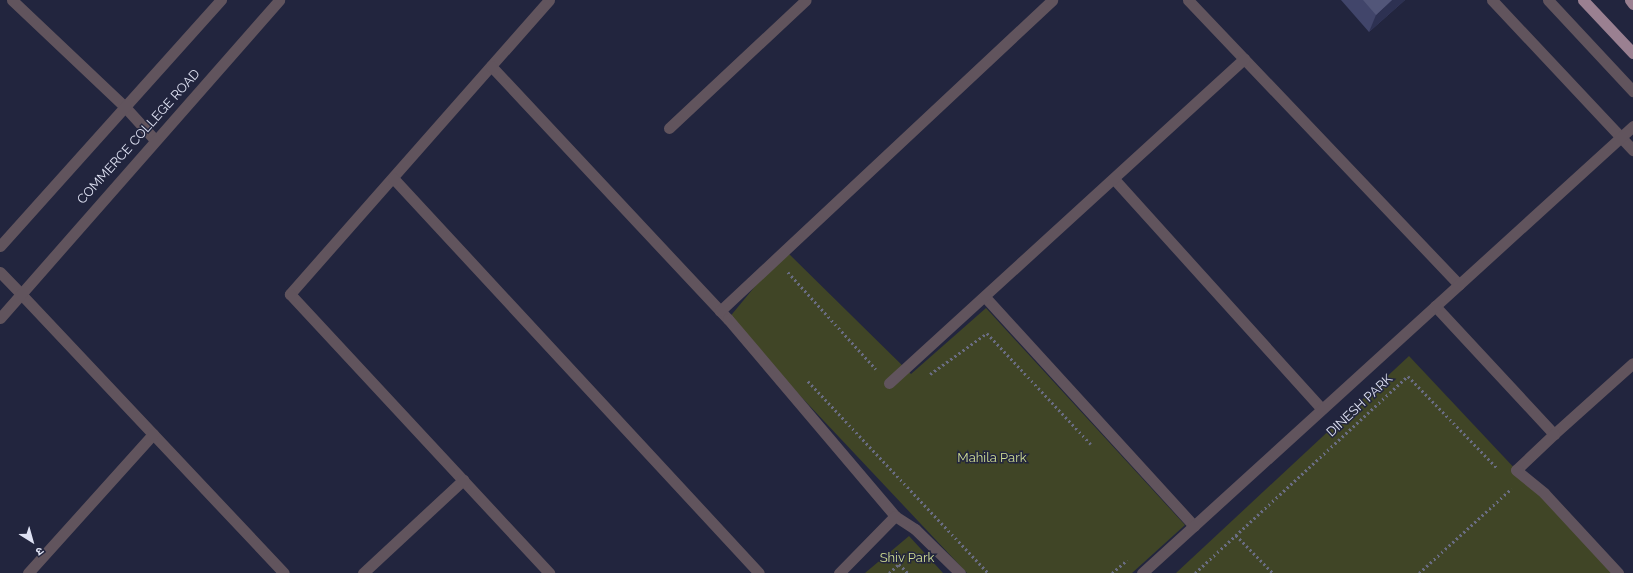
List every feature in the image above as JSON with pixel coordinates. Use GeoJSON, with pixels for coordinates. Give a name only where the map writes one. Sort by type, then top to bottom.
{"type":"FeatureCollection","features":[{"type":"Feature","properties":{"kind":"main road"},"geometry":{"type":"LineString","coordinates":[[1583,0],[1633,53]]}},
{"type":"Feature","properties":{"kind":"main road"},"geometry":{"type":"LineString","coordinates":[[1630,0],[1633,4]]}},
{"type":"Feature","properties":{"kind":"street"},"geometry":{"type":"LineString","coordinates":[[12,0],[125,107],[154,140]]}},
{"type":"Feature","properties":{"kind":"street"},"geometry":{"type":"LineString","coordinates":[[0,246],[221,0]]}},
{"type":"Feature","properties":{"kind":"street","name":"COMMERCE COLLEGE ROAD"},"geometry":{"type":"LineString","coordinates":[[0,318],[154,140],[279,0]]}},
{"type":"Feature","properties":{"kind":"street"},"geometry":{"type":"LineString","coordinates":[[549,0],[290,294],[549,573]]}},
{"type":"Feature","properties":{"kind":"street"},"geometry":{"type":"LineString","coordinates":[[669,128],[806,0]]}},
{"type":"Feature","properties":{"kind":"street"},"geometry":{"type":"LineString","coordinates":[[720,311],[1052,0]]}},
{"type":"Feature","properties":{"kind":"street"},"geometry":{"type":"LineString","coordinates":[[1188,0],[1458,285]]}},
{"type":"Feature","properties":{"kind":"street"},"geometry":{"type":"LineString","coordinates":[[1492,0],[1633,150]]}},
{"type":"Feature","properties":{"kind":"street"},"geometry":{"type":"LineString","coordinates":[[1548,0],[1633,91]]}},
{"type":"Feature","properties":{"kind":"street"},"geometry":{"type":"LineString","coordinates":[[889,383],[1244,59]]}},
{"type":"Feature","properties":{"kind":"street"},"geometry":{"type":"LineString","coordinates":[[491,66],[720,311],[895,516],[915,529],[960,573]]}},
{"type":"Feature","properties":{"kind":"street"},"geometry":{"type":"LineString","coordinates":[[1142,573],[1633,126]]}},
{"type":"Feature","properties":{"kind":"street"},"geometry":{"type":"LineString","coordinates":[[393,178],[759,573]]}},
{"type":"Feature","properties":{"kind":"street"},"geometry":{"type":"LineString","coordinates":[[1114,179],[1322,409]]}},
{"type":"Feature","properties":{"kind":"street"},"geometry":{"type":"LineString","coordinates":[[0,272],[284,573]]}},
{"type":"Feature","properties":{"kind":"street"},"geometry":{"type":"LineString","coordinates":[[985,297],[1194,526]]}},
{"type":"Feature","properties":{"kind":"street"},"geometry":{"type":"LineString","coordinates":[[1435,306],[1554,434]]}},
{"type":"Feature","properties":{"kind":"street"},"geometry":{"type":"LineString","coordinates":[[1618,573],[1544,493],[1516,470],[1633,363]]}},
{"type":"Feature","properties":{"kind":"street"},"geometry":{"type":"LineString","coordinates":[[34,571],[153,434]]}},
{"type":"Feature","properties":{"kind":"street"},"geometry":{"type":"LineString","coordinates":[[363,573],[463,480]]}},
{"type":"Feature","properties":{"kind":"street"},"geometry":{"type":"LineString","coordinates":[[839,573],[895,516]]}},
{"type":"Feature","properties":{"kind":"path"},"geometry":{"type":"LineString","coordinates":[[783,277],[788,272],[889,383]]}},
{"type":"Feature","properties":{"kind":"path"},"geometry":{"type":"LineString","coordinates":[[926,377],[987,333],[1096,449]]}},
{"type":"Feature","properties":{"kind":"path","name":"DINESH PARK"},"geometry":{"type":"LineString","coordinates":[[1195,573],[1408,376],[1504,475]]}},
{"type":"Feature","properties":{"kind":"path"},"geometry":{"type":"LineString","coordinates":[[805,378],[988,573]]}},
{"type":"Feature","properties":{"kind":"path"},"geometry":{"type":"LineString","coordinates":[[1419,573],[1514,486]]}},
{"type":"Feature","properties":{"kind":"path"},"geometry":{"type":"LineString","coordinates":[[1236,535],[1273,573]]}},
{"type":"Feature","properties":{"kind":"path"},"geometry":{"type":"LineString","coordinates":[[1112,573],[1129,558]]}},
{"type":"Feature","properties":{"kind":"path"},"geometry":{"type":"LineString","coordinates":[[889,573],[899,564],[908,573]]}},
{"type":"Feature","properties":{"kind":"green space","name":"Mahila Park"},"geometry":{"type":"Polygon","coordinates":[[[785,250],[911,374],[986,308],[1185,525],[1132,573],[967,573],[728,319],[785,250]]]}},
{"type":"Feature","properties":{"kind":"green space"},"geometry":{"type":"Polygon","coordinates":[[[1409,356],[1613,573],[1176,573],[1409,356]]]}},
{"type":"Feature","properties":{"kind":"green space","name":"Shiv Park"},"geometry":{"type":"Polygon","coordinates":[[[909,536],[943,573],[865,573],[909,536]]]}},
{"type":"Feature","properties":{"kind":"building"},"geometry":{"type":"Polygon","coordinates":[[[1363,0],[1392,0],[1376,15],[1363,0]]]}}]}
